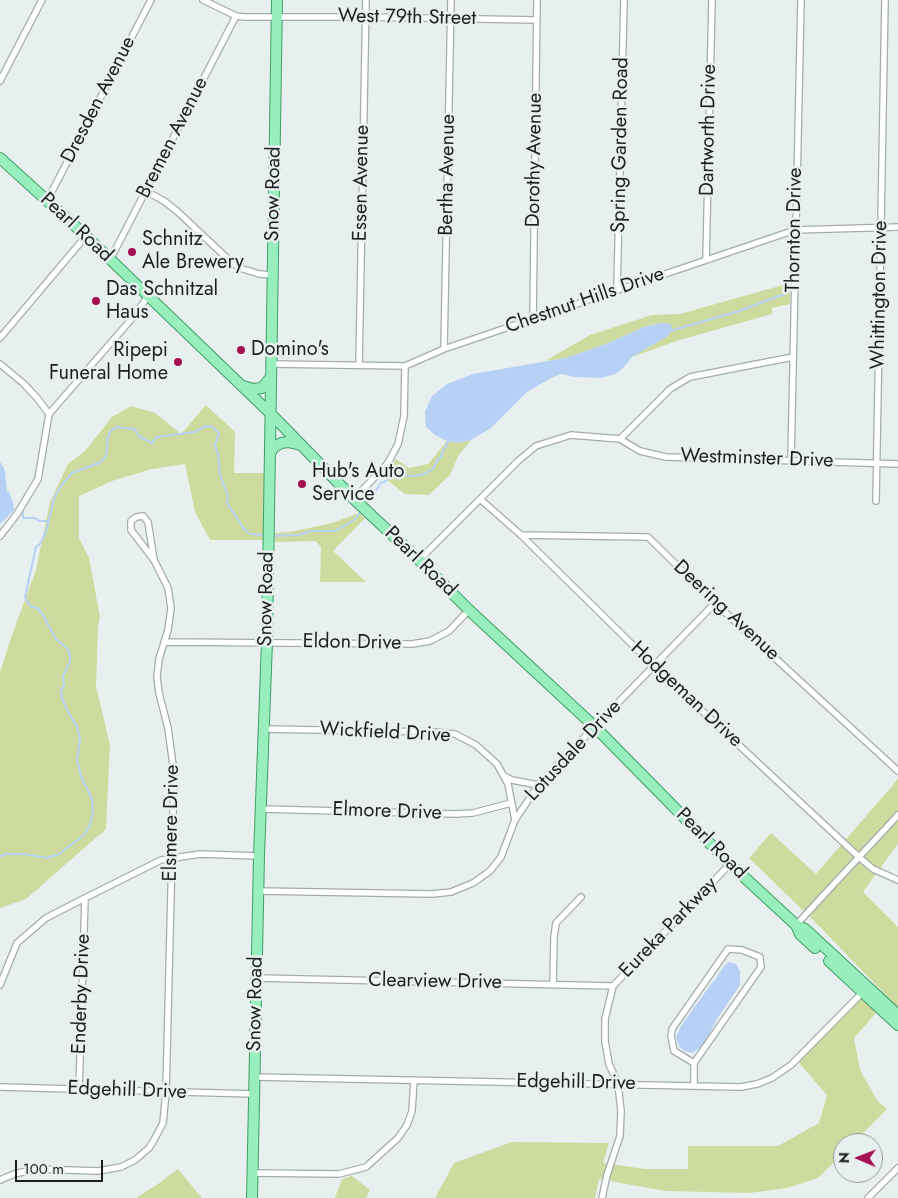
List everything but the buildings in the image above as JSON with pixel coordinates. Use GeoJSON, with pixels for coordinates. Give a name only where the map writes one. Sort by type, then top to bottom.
{"type":"FeatureCollection","features":[{"type":"Feature","properties":{"kind":"main road","name":"Snow Road"},"geometry":{"type":"LineString","coordinates":[[252,1198],[258,891],[267,642],[278,0]]}},
{"type":"Feature","properties":{"kind":"main road","name":"Pearl Road"},"geometry":{"type":"LineString","coordinates":[[0,158],[86,236],[270,414],[361,506],[595,727],[730,864],[796,925],[805,929],[898,1015]]}},
{"type":"Feature","properties":{"kind":"main road"},"geometry":{"type":"LineString","coordinates":[[241,386],[258,389],[267,384],[271,377]]}},
{"type":"Feature","properties":{"kind":"main road"},"geometry":{"type":"LineString","coordinates":[[270,454],[277,445],[285,442],[302,446]]}},
{"type":"Feature","properties":{"kind":"main road","name":"Pearl Road"},"geometry":{"type":"LineString","coordinates":[[796,925],[800,934],[898,1025]]}},
{"type":"Feature","properties":{"kind":"street"},"geometry":{"type":"LineString","coordinates":[[0,81],[42,0]]}},
{"type":"Feature","properties":{"kind":"street","name":"Dresden Avenue"},"geometry":{"type":"LineString","coordinates":[[47,201],[151,0]]}},
{"type":"Feature","properties":{"kind":"street"},"geometry":{"type":"LineString","coordinates":[[203,0],[236,16]]}},
{"type":"Feature","properties":{"kind":"street","name":"Essen Avenue"},"geometry":{"type":"LineString","coordinates":[[359,365],[366,0]]}},
{"type":"Feature","properties":{"kind":"street","name":"Bertha Avenue"},"geometry":{"type":"LineString","coordinates":[[444,349],[451,0]]}},
{"type":"Feature","properties":{"kind":"street","name":"Dorothy Avenue"},"geometry":{"type":"LineString","coordinates":[[533,320],[538,0]]}},
{"type":"Feature","properties":{"kind":"street","name":"Spring Garden Road"},"geometry":{"type":"LineString","coordinates":[[617,289],[624,0]]}},
{"type":"Feature","properties":{"kind":"street","name":"Dartworth Drive"},"geometry":{"type":"LineString","coordinates":[[706,260],[712,0]]}},
{"type":"Feature","properties":{"kind":"street","name":"Thornton Drive"},"geometry":{"type":"LineString","coordinates":[[791,459],[801,0]]}},
{"type":"Feature","properties":{"kind":"street","name":"Whittington Drive"},"geometry":{"type":"LineString","coordinates":[[876,500],[886,0]]}},
{"type":"Feature","properties":{"kind":"street","name":"West 79th Street"},"geometry":{"type":"LineString","coordinates":[[236,16],[537,20]]}},
{"type":"Feature","properties":{"kind":"street","name":"Bremen Avenue"},"geometry":{"type":"LineString","coordinates":[[110,260],[236,16]]}},
{"type":"Feature","properties":{"kind":"street"},"geometry":{"type":"LineString","coordinates":[[146,191],[164,201],[178,212],[230,261],[240,268],[259,274],[272,275]]}},
{"type":"Feature","properties":{"kind":"street","name":"Chestnut Hills Drive"},"geometry":{"type":"LineString","coordinates":[[271,364],[405,366],[444,349],[795,230],[898,226]]}},
{"type":"Feature","properties":{"kind":"street"},"geometry":{"type":"LineString","coordinates":[[0,338],[86,236]]}},
{"type":"Feature","properties":{"kind":"street"},"geometry":{"type":"LineString","coordinates":[[0,536],[17,514],[38,479],[49,414],[135,315],[148,296]]}},
{"type":"Feature","properties":{"kind":"street"},"geometry":{"type":"LineString","coordinates":[[419,560],[518,461],[536,446],[571,435],[620,439],[670,389],[690,377],[793,357]]}},
{"type":"Feature","properties":{"kind":"street"},"geometry":{"type":"LineString","coordinates":[[0,364],[23,383],[49,414]]}},
{"type":"Feature","properties":{"kind":"street"},"geometry":{"type":"LineString","coordinates":[[361,506],[398,444],[404,416],[405,366]]}},
{"type":"Feature","properties":{"kind":"street","name":"Westminster Drive"},"geometry":{"type":"LineString","coordinates":[[620,439],[640,450],[666,457],[791,459],[898,464]]}},
{"type":"Feature","properties":{"kind":"street","name":"Hodgeman Drive"},"geometry":{"type":"LineString","coordinates":[[480,500],[521,535],[654,666],[860,858],[873,869],[898,880]]}},
{"type":"Feature","properties":{"kind":"street","name":"Elsmere Drive"},"geometry":{"type":"LineString","coordinates":[[0,1180],[14,1174],[36,1169],[105,1171],[128,1164],[149,1148],[159,1132],[164,1115],[173,760],[157,677],[159,659],[170,618],[170,598],[164,578],[154,560],[131,530],[131,522],[136,517],[143,516],[148,522],[154,560]]}},
{"type":"Feature","properties":{"kind":"street","name":"Deering Avenue"},"geometry":{"type":"LineString","coordinates":[[521,535],[648,537],[715,603],[898,771]]}},
{"type":"Feature","properties":{"kind":"street","name":"Lotusdale Drive"},"geometry":{"type":"LineString","coordinates":[[258,891],[432,894],[451,892],[473,883],[490,871],[501,857],[515,820],[538,785],[715,603]]}},
{"type":"Feature","properties":{"kind":"street","name":"Eldon Drive"},"geometry":{"type":"LineString","coordinates":[[164,642],[412,644],[430,641],[449,631],[469,610]]}},
{"type":"Feature","properties":{"kind":"street","name":"Wickfield Drive"},"geometry":{"type":"LineString","coordinates":[[263,729],[455,734],[476,745],[497,764],[508,784],[515,820]]}},
{"type":"Feature","properties":{"kind":"street"},"geometry":{"type":"LineString","coordinates":[[504,776],[512,780],[538,785]]}},
{"type":"Feature","properties":{"kind":"street","name":"Elmore Drive"},"geometry":{"type":"LineString","coordinates":[[262,809],[456,814],[480,811],[511,803]]}},
{"type":"Feature","properties":{"kind":"street"},"geometry":{"type":"LineString","coordinates":[[796,925],[898,816]]}},
{"type":"Feature","properties":{"kind":"street"},"geometry":{"type":"LineString","coordinates":[[0,985],[17,943],[46,918],[161,860],[200,854],[259,856]]}},
{"type":"Feature","properties":{"kind":"street","name":"Eureka Parkway"},"geometry":{"type":"LineString","coordinates":[[602,1198],[606,1175],[620,1136],[621,1111],[618,1084],[609,1064],[605,1041],[605,1019],[614,986],[730,864]]}},
{"type":"Feature","properties":{"kind":"street"},"geometry":{"type":"LineString","coordinates":[[553,985],[556,923],[581,897]]}},
{"type":"Feature","properties":{"kind":"street","name":"Enderby Drive"},"geometry":{"type":"LineString","coordinates":[[79,1090],[85,898]]}},
{"type":"Feature","properties":{"kind":"street"},"geometry":{"type":"LineString","coordinates":[[694,1063],[674,1050],[670,1036],[672,1029],[728,949],[742,950],[760,957],[761,967],[694,1063],[694,1086]]}},
{"type":"Feature","properties":{"kind":"street","name":"Clearview Drive"},"geometry":{"type":"LineString","coordinates":[[257,978],[614,986]]}},
{"type":"Feature","properties":{"kind":"street","name":"Edgehill Drive"},"geometry":{"type":"LineString","coordinates":[[254,1078],[741,1087],[757,1084],[772,1078],[791,1065],[862,993]]}},
{"type":"Feature","properties":{"kind":"street"},"geometry":{"type":"LineString","coordinates":[[252,1173],[339,1174],[366,1167],[398,1138],[407,1125],[412,1111],[414,1080]]}},
{"type":"Feature","properties":{"kind":"street","name":"Edgehill Drive"},"geometry":{"type":"LineString","coordinates":[[0,1087],[254,1094]]}},
{"type":"Feature","properties":{"kind":"street"},"geometry":{"type":"LineString","coordinates":[[868,1198],[898,1168]]}},
{"type":"Feature","properties":{"kind":"green space"},"geometry":{"type":"Polygon","coordinates":[[[790,283],[790,304],[772,308],[772,314],[676,341],[632,357],[668,336],[671,324],[660,323],[644,327],[606,344],[565,358],[545,361],[590,335],[652,315],[680,314],[790,283]]]}},
{"type":"Feature","properties":{"kind":"green space"},"geometry":{"type":"Polygon","coordinates":[[[206,405],[235,432],[234,473],[266,473],[265,540],[210,540],[195,512],[185,464],[152,469],[112,481],[79,496],[79,538],[89,558],[100,617],[96,686],[110,745],[106,829],[26,899],[0,908],[0,672],[36,570],[50,502],[68,464],[85,451],[112,417],[131,406],[155,413],[181,434],[206,405]]]}},
{"type":"Feature","properties":{"kind":"green space"},"geometry":{"type":"Polygon","coordinates":[[[471,440],[458,456],[450,475],[429,495],[405,494],[382,476],[396,459],[409,468],[428,464],[447,441],[458,443],[471,440]]]}},
{"type":"Feature","properties":{"kind":"green space"},"geometry":{"type":"Polygon","coordinates":[[[359,513],[365,518],[333,551],[366,582],[320,582],[321,547],[315,541],[275,542],[275,533],[290,532],[332,523],[359,513]]]}},
{"type":"Feature","properties":{"kind":"green space"},"geometry":{"type":"Polygon","coordinates":[[[898,779],[898,844],[863,892],[898,927],[898,1008],[821,928],[749,858],[771,833],[816,874],[898,779]]]}},
{"type":"Feature","properties":{"kind":"green space"},"geometry":{"type":"Polygon","coordinates":[[[861,998],[877,1012],[854,1038],[860,1070],[877,1100],[887,1109],[863,1133],[833,1133],[833,1163],[818,1178],[787,1188],[750,1193],[665,1191],[599,1179],[595,1198],[435,1198],[454,1163],[512,1142],[609,1143],[603,1163],[645,1169],[688,1169],[688,1146],[778,1146],[819,1123],[827,1095],[799,1063],[861,998]]]}},
{"type":"Feature","properties":{"kind":"green space"},"geometry":{"type":"Polygon","coordinates":[[[178,1169],[202,1198],[136,1198],[158,1184],[178,1169]]]}},
{"type":"Feature","properties":{"kind":"green space"},"geometry":{"type":"Polygon","coordinates":[[[352,1176],[370,1190],[366,1198],[335,1198],[342,1179],[352,1176]]]}},
{"type":"Feature","properties":{"kind":"water"},"geometry":{"type":"Polygon","coordinates":[[[661,323],[671,324],[672,330],[668,336],[632,357],[615,374],[601,378],[575,377],[561,374],[553,377],[527,392],[491,428],[471,440],[458,443],[447,441],[435,435],[426,427],[425,412],[432,396],[447,384],[473,374],[565,358],[606,344],[644,327],[661,323]]]}},
{"type":"Feature","properties":{"kind":"water"},"geometry":{"type":"Polygon","coordinates":[[[0,461],[5,471],[7,492],[9,492],[13,502],[14,510],[0,524],[0,461]]]}},
{"type":"Feature","properties":{"kind":"water"},"geometry":{"type":"Polygon","coordinates":[[[729,962],[736,964],[740,971],[740,985],[717,1019],[704,1044],[693,1053],[684,1051],[679,1046],[676,1037],[681,1026],[724,966],[729,962]]]}},
{"type":"Feature","properties":{"kind":"waterway"},"geometry":{"type":"LineString","coordinates":[[670,331],[739,311],[787,293]]}},
{"type":"Feature","properties":{"kind":"waterway"},"geometry":{"type":"LineString","coordinates":[[0,856],[24,854],[47,858],[59,854],[84,835],[90,825],[93,812],[92,799],[81,776],[77,760],[80,739],[77,727],[62,698],[63,676],[70,662],[68,649],[56,639],[43,615],[37,608],[30,606],[25,597],[36,547],[40,544],[46,532],[54,498],[61,486],[72,473],[99,463],[106,457],[108,436],[116,427],[134,429],[140,437],[152,443],[157,437],[195,432],[206,426],[211,426],[219,433],[215,445],[220,475],[228,496],[227,503],[244,529],[250,534],[264,535]]}},
{"type":"Feature","properties":{"kind":"waterway"},"geometry":{"type":"LineString","coordinates":[[366,505],[381,483],[395,473],[415,476],[433,469],[438,459],[441,458],[450,439]]}},
{"type":"Feature","properties":{"kind":"waterway"},"geometry":{"type":"LineString","coordinates":[[23,510],[23,518],[48,521]]}},
{"type":"Feature","properties":{"kind":"waterway"},"geometry":{"type":"LineString","coordinates":[[272,536],[299,535],[311,531],[335,531],[354,520],[361,511]]}},
{"type":"Feature","properties":{"kind":"place","name":"Schnitz Ale Brewery"},"geometry":{"type":"Point","coordinates":[132,252]}},
{"type":"Feature","properties":{"kind":"place","name":"Das Schnitzal Haus"},"geometry":{"type":"Point","coordinates":[96,301]}},
{"type":"Feature","properties":{"kind":"place","name":"Domino's"},"geometry":{"type":"Point","coordinates":[241,350]}},
{"type":"Feature","properties":{"kind":"place","name":"Ripepi Funeral Home"},"geometry":{"type":"Point","coordinates":[178,362]}},
{"type":"Feature","properties":{"kind":"place","name":"Hub's Auto Service"},"geometry":{"type":"Point","coordinates":[302,484]}}]}
